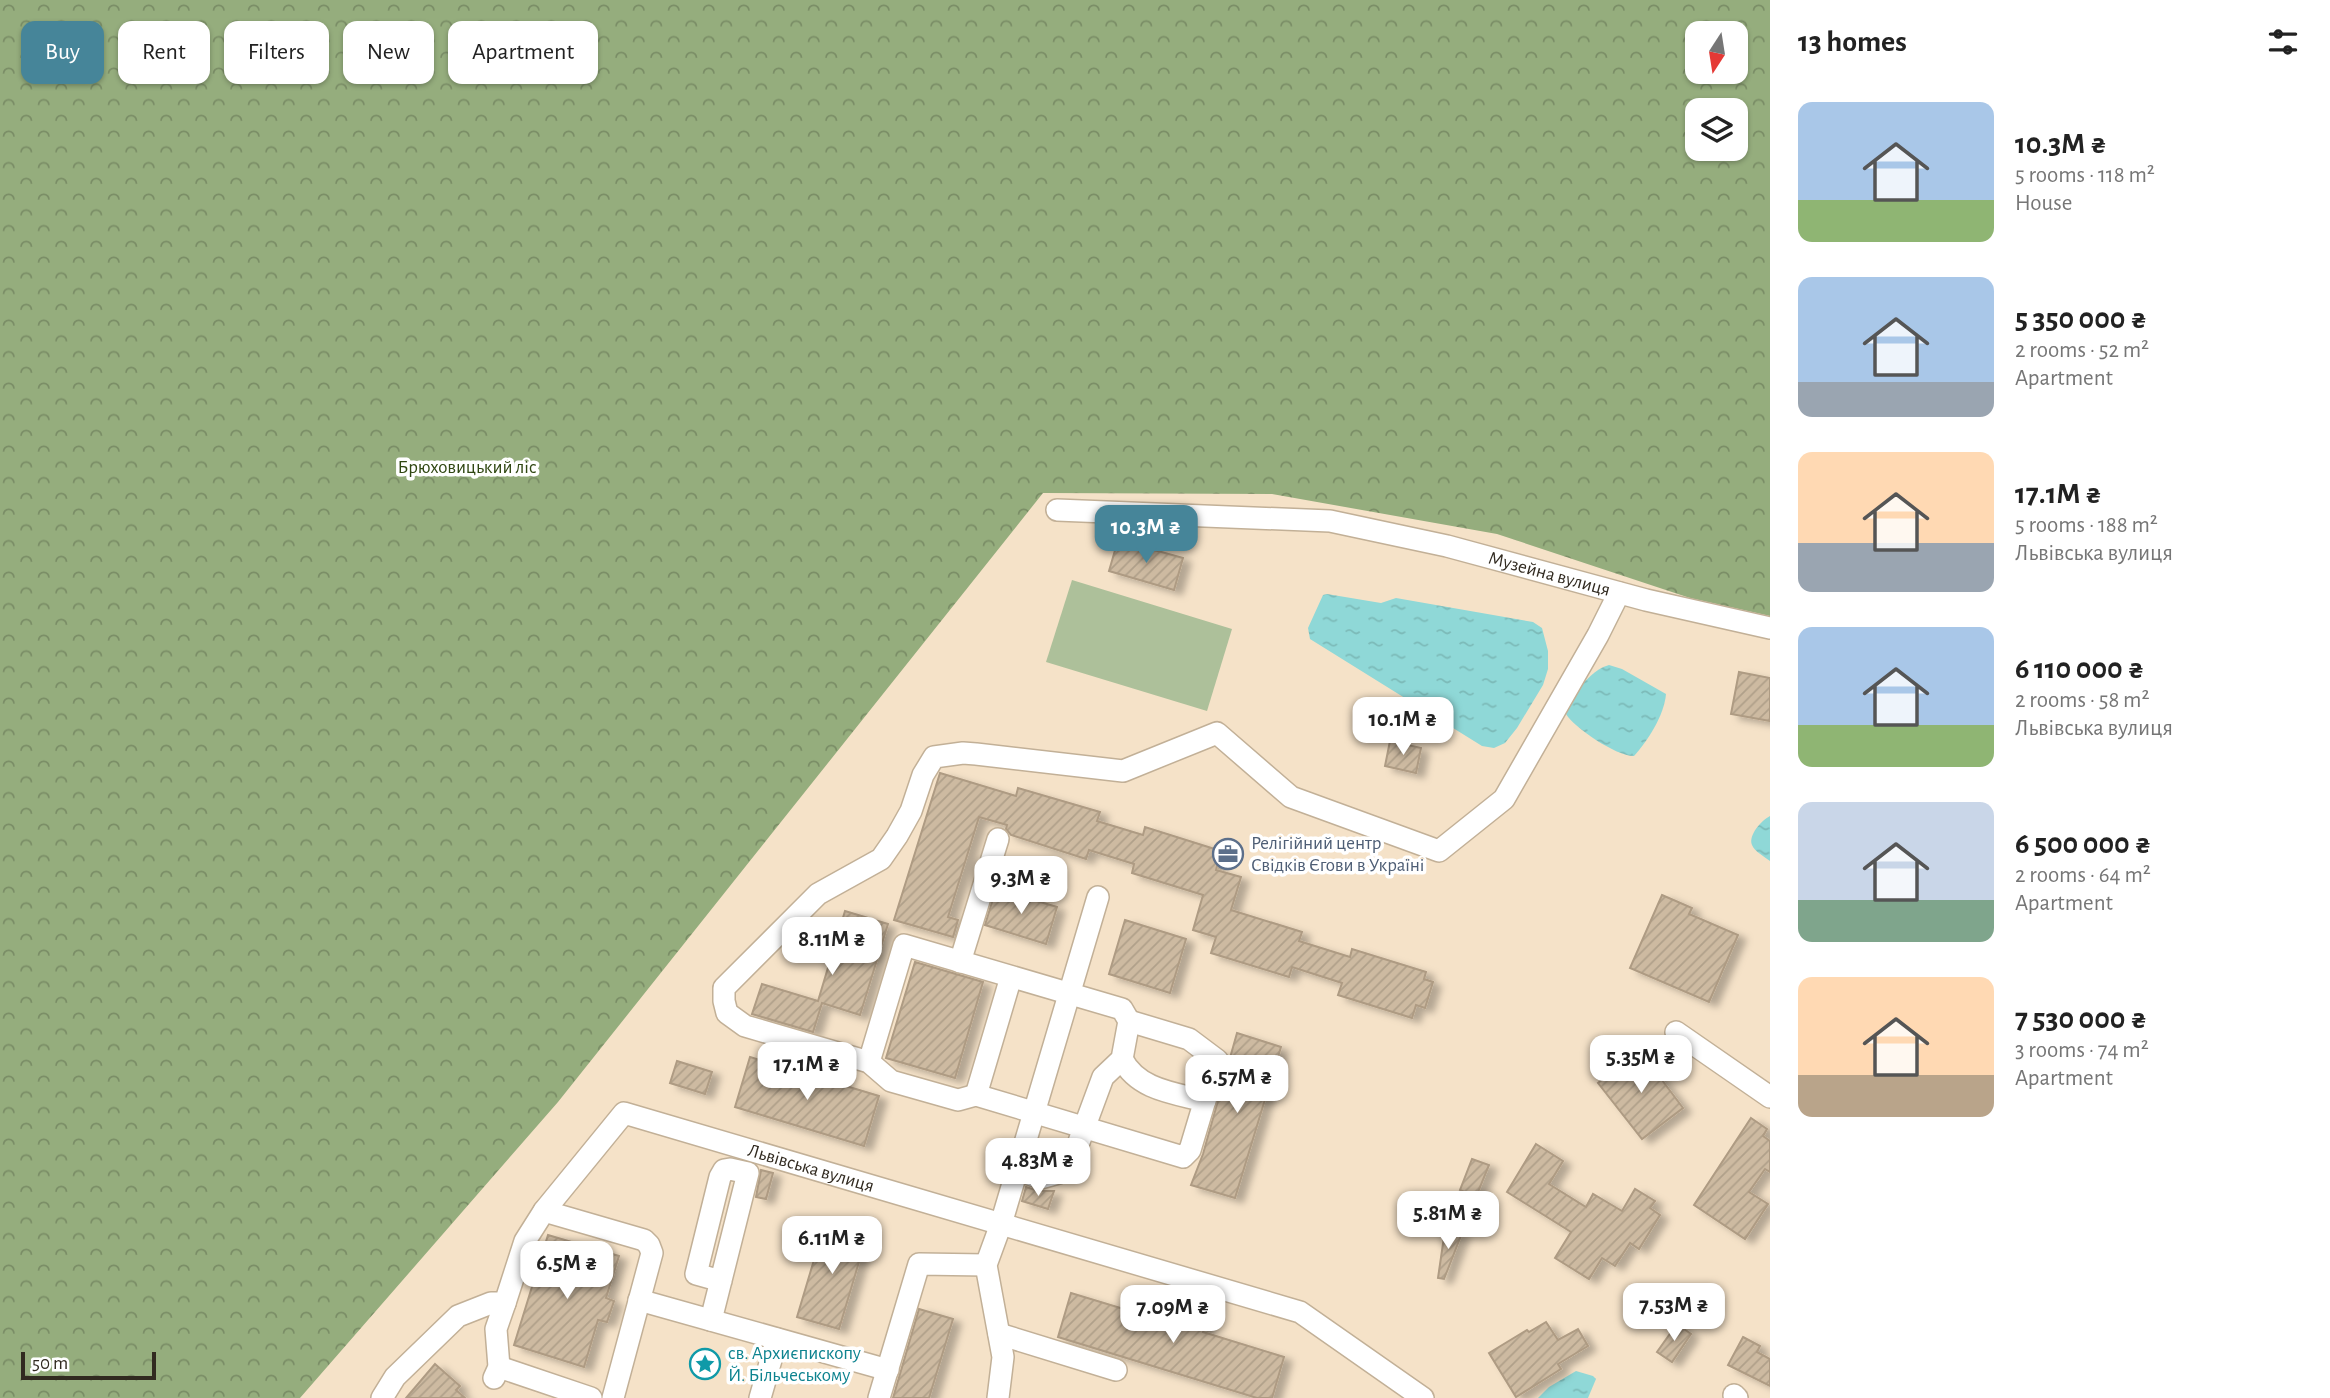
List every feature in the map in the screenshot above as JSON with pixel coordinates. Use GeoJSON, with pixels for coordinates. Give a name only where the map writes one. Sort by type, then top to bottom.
{"type":"FeatureCollection","features":[{"type":"Feature","properties":{"kind":"street","name":"Музейна вулиця"},"geometry":{"type":"LineString","coordinates":[[1057,510],[1330,522],[1447,546],[1619,593],[1770,628]]}},
{"type":"Feature","properties":{"kind":"street"},"geometry":{"type":"LineString","coordinates":[[1129,1021],[1189,1039],[1217,1060],[1190,1150],[1184,1157],[976,1094],[958,1100],[891,1081],[869,1062],[745,1026],[727,1013],[724,988],[818,894],[881,859],[911,811],[923,775],[934,757],[976,754],[1123,771],[1217,733],[1291,797],[1439,850],[1504,799],[1598,635],[1619,593]]}},
{"type":"Feature","properties":{"kind":"street"},"geometry":{"type":"LineString","coordinates":[[960,962],[998,839]]}},
{"type":"Feature","properties":{"kind":"street"},"geometry":{"type":"LineString","coordinates":[[998,1398],[1003,1357],[986,1265],[1001,1224],[1098,897]]}},
{"type":"Feature","properties":{"kind":"street"},"geometry":{"type":"LineString","coordinates":[[869,1062],[904,945],[1122,1009],[1129,1021],[1122,1059],[1103,1077],[1076,1150],[1059,1173],[1041,1178],[1017,1170]]}},
{"type":"Feature","properties":{"kind":"street"},"geometry":{"type":"LineString","coordinates":[[976,1094],[1011,977]]}},
{"type":"Feature","properties":{"kind":"street"},"geometry":{"type":"LineString","coordinates":[[1676,1032],[1770,1097]]}},
{"type":"Feature","properties":{"kind":"street"},"geometry":{"type":"LineString","coordinates":[[1122,1059],[1129,1071],[1145,1084],[1205,1101]]}},
{"type":"Feature","properties":{"kind":"street","name":"Львівська вулиця"},"geometry":{"type":"LineString","coordinates":[[544,1212],[624,1113],[1300,1312],[1423,1398]]}},
{"type":"Feature","properties":{"kind":"street"},"geometry":{"type":"LineString","coordinates":[[711,1320],[753,1151]]}},
{"type":"Feature","properties":{"kind":"street"},"geometry":{"type":"LineString","coordinates":[[591,1398],[497,1373],[496,1329],[525,1241],[544,1212],[643,1240],[652,1253],[612,1398]]}},
{"type":"Feature","properties":{"kind":"street"},"geometry":{"type":"LineString","coordinates":[[879,1398],[919,1264],[986,1265]]}},
{"type":"Feature","properties":{"kind":"street"},"geometry":{"type":"LineString","coordinates":[[639,1300],[888,1370]]}},
{"type":"Feature","properties":{"kind":"street"},"geometry":{"type":"LineString","coordinates":[[382,1398],[395,1377],[458,1316],[492,1303],[505,1303]]}},
{"type":"Feature","properties":{"kind":"street"},"geometry":{"type":"LineString","coordinates":[[999,1334],[1115,1370]]}},
{"type":"Feature","properties":{"kind":"street"},"geometry":{"type":"LineString","coordinates":[[760,1398],[777,1339]]}},
{"type":"Feature","properties":{"kind":"green space","name":"Брюховицький ліс"},"geometry":{"type":"Polygon","coordinates":[[[0,0],[1770,0],[1770,616],[1690,598],[1497,534],[1272,494],[1043,493],[558,1102],[300,1398],[0,1398],[0,0]]]}},
{"type":"Feature","properties":{"kind":"green space"},"geometry":{"type":"Polygon","coordinates":[[[1072,580],[1232,629],[1207,711],[1046,662],[1072,580]]]}},
{"type":"Feature","properties":{"kind":"water"},"geometry":{"type":"Polygon","coordinates":[[[1323,595],[1381,603],[1396,598],[1533,622],[1542,628],[1548,651],[1548,669],[1543,685],[1505,743],[1494,748],[1482,746],[1310,639],[1308,628],[1323,595]]]}},
{"type":"Feature","properties":{"kind":"water"},"geometry":{"type":"Polygon","coordinates":[[[1609,665],[1622,669],[1666,694],[1654,727],[1634,756],[1618,752],[1597,741],[1566,714],[1582,685],[1595,672],[1609,665]]]}},
{"type":"Feature","properties":{"kind":"water"},"geometry":{"type":"Polygon","coordinates":[[[1770,816],[1770,861],[1755,849],[1751,841],[1756,828],[1770,816]]]}},
{"type":"Feature","properties":{"kind":"water"},"geometry":{"type":"Polygon","coordinates":[[[1576,1371],[1596,1379],[1588,1398],[1538,1398],[1549,1387],[1576,1371]]]}},
{"type":"Feature","properties":{"kind":"building"},"geometry":{"type":"Polygon","coordinates":[[[1118,540],[1183,558],[1174,590],[1109,571],[1118,540]]]}},
{"type":"Feature","properties":{"kind":"building"},"geometry":{"type":"Polygon","coordinates":[[[1739,672],[1770,678],[1770,721],[1731,714],[1739,672]]]}},
{"type":"Feature","properties":{"kind":"building"},"geometry":{"type":"Polygon","coordinates":[[[1390,741],[1421,748],[1416,773],[1385,766],[1390,741]]]}},
{"type":"Feature","properties":{"kind":"building"},"geometry":{"type":"Polygon","coordinates":[[[940,773],[1016,796],[1018,788],[1100,812],[1097,821],[1143,835],[1145,827],[1221,851],[1216,870],[1241,877],[1231,910],[1302,932],[1299,941],[1350,957],[1352,949],[1426,972],[1424,979],[1433,982],[1425,1008],[1416,1005],[1412,1018],[1338,995],[1342,983],[1292,967],[1289,977],[1211,953],[1216,937],[1193,930],[1203,895],[1132,873],[1134,864],[1089,850],[1086,859],[1011,835],[1006,829],[1007,825],[979,817],[948,917],[958,920],[953,937],[894,920],[940,773]]]}},
{"type":"Feature","properties":{"kind":"building"},"geometry":{"type":"Polygon","coordinates":[[[996,889],[1057,907],[1046,944],[985,925],[996,889]]]}},
{"type":"Feature","properties":{"kind":"building"},"geometry":{"type":"Polygon","coordinates":[[[1662,895],[1692,908],[1689,914],[1738,935],[1709,1002],[1630,968],[1662,895]]]}},
{"type":"Feature","properties":{"kind":"building"},"geometry":{"type":"Polygon","coordinates":[[[845,911],[888,924],[860,1015],[822,1003],[813,1032],[752,1014],[762,984],[818,1001],[845,911]]]}},
{"type":"Feature","properties":{"kind":"building"},"geometry":{"type":"Polygon","coordinates":[[[1125,920],[1186,939],[1170,993],[1109,974],[1125,920]]]}},
{"type":"Feature","properties":{"kind":"building"},"geometry":{"type":"Polygon","coordinates":[[[915,962],[983,982],[955,1078],[886,1058],[915,962]]]}},
{"type":"Feature","properties":{"kind":"building"},"geometry":{"type":"Polygon","coordinates":[[[1237,1033],[1281,1047],[1235,1198],[1191,1185],[1203,1154],[1237,1033]]]}},
{"type":"Feature","properties":{"kind":"building"},"geometry":{"type":"Polygon","coordinates":[[[1640,1051],[1683,1108],[1642,1139],[1598,1083],[1640,1051]]]}},
{"type":"Feature","properties":{"kind":"building"},"geometry":{"type":"Polygon","coordinates":[[[750,1057],[879,1096],[864,1146],[735,1107],[750,1057]]]}},
{"type":"Feature","properties":{"kind":"building"},"geometry":{"type":"Polygon","coordinates":[[[677,1061],[712,1072],[705,1094],[670,1083],[677,1061]]]}},
{"type":"Feature","properties":{"kind":"building"},"geometry":{"type":"Polygon","coordinates":[[[1751,1118],[1767,1129],[1763,1136],[1770,1141],[1770,1172],[1765,1169],[1749,1192],[1768,1204],[1745,1239],[1694,1205],[1751,1118]]]}},
{"type":"Feature","properties":{"kind":"building"},"geometry":{"type":"Polygon","coordinates":[[[1536,1144],[1563,1161],[1549,1184],[1586,1207],[1593,1194],[1622,1211],[1635,1189],[1655,1201],[1650,1208],[1660,1215],[1639,1249],[1630,1243],[1615,1266],[1602,1258],[1589,1279],[1555,1258],[1571,1232],[1507,1192],[1536,1144]]]}},
{"type":"Feature","properties":{"kind":"building"},"geometry":{"type":"Polygon","coordinates":[[[1472,1159],[1489,1165],[1476,1197],[1460,1190],[1472,1159]]]}},
{"type":"Feature","properties":{"kind":"building"},"geometry":{"type":"Polygon","coordinates":[[[761,1170],[773,1173],[766,1199],[756,1197],[761,1170]]]}},
{"type":"Feature","properties":{"kind":"building"},"geometry":{"type":"Polygon","coordinates":[[[1026,1187],[1038,1191],[1054,1191],[1048,1209],[1022,1201],[1026,1187]]]}},
{"type":"Feature","properties":{"kind":"building"},"geometry":{"type":"Polygon","coordinates":[[[825,1223],[867,1235],[839,1329],[797,1317],[825,1223]]]}},
{"type":"Feature","properties":{"kind":"building"},"geometry":{"type":"Polygon","coordinates":[[[1445,1230],[1462,1233],[1444,1279],[1438,1278],[1445,1230]]]}},
{"type":"Feature","properties":{"kind":"building"},"geometry":{"type":"Polygon","coordinates":[[[548,1235],[619,1256],[606,1298],[614,1301],[607,1322],[598,1320],[584,1367],[514,1345],[548,1235]]]}},
{"type":"Feature","properties":{"kind":"building"},"geometry":{"type":"Polygon","coordinates":[[[1071,1293],[1183,1327],[1193,1294],[1213,1300],[1203,1332],[1284,1357],[1272,1398],[1257,1398],[1058,1337],[1071,1293]]]}},
{"type":"Feature","properties":{"kind":"building"},"geometry":{"type":"Polygon","coordinates":[[[919,1309],[953,1319],[929,1398],[893,1398],[919,1309]]]}},
{"type":"Feature","properties":{"kind":"building"},"geometry":{"type":"Polygon","coordinates":[[[1546,1322],[1558,1340],[1578,1329],[1588,1346],[1558,1364],[1561,1369],[1516,1397],[1489,1353],[1546,1322]]]}},
{"type":"Feature","properties":{"kind":"building"},"geometry":{"type":"Polygon","coordinates":[[[1677,1324],[1691,1334],[1672,1362],[1657,1352],[1677,1324]]]}},
{"type":"Feature","properties":{"kind":"building"},"geometry":{"type":"Polygon","coordinates":[[[1743,1337],[1760,1346],[1757,1352],[1770,1359],[1770,1386],[1728,1365],[1743,1337]]]}},
{"type":"Feature","properties":{"kind":"building"},"geometry":{"type":"Polygon","coordinates":[[[435,1364],[460,1386],[456,1390],[465,1398],[406,1398],[435,1364]]]}},
{"type":"Feature","properties":{"kind":"place","name":"Релігійний центр Свідків Єгови в Україні"},"geometry":{"type":"Point","coordinates":[1228,854]}},
{"type":"Feature","properties":{"kind":"place","name":"св. Архиєпископу Й. Більчеському"},"geometry":{"type":"Point","coordinates":[705,1364]}}]}
